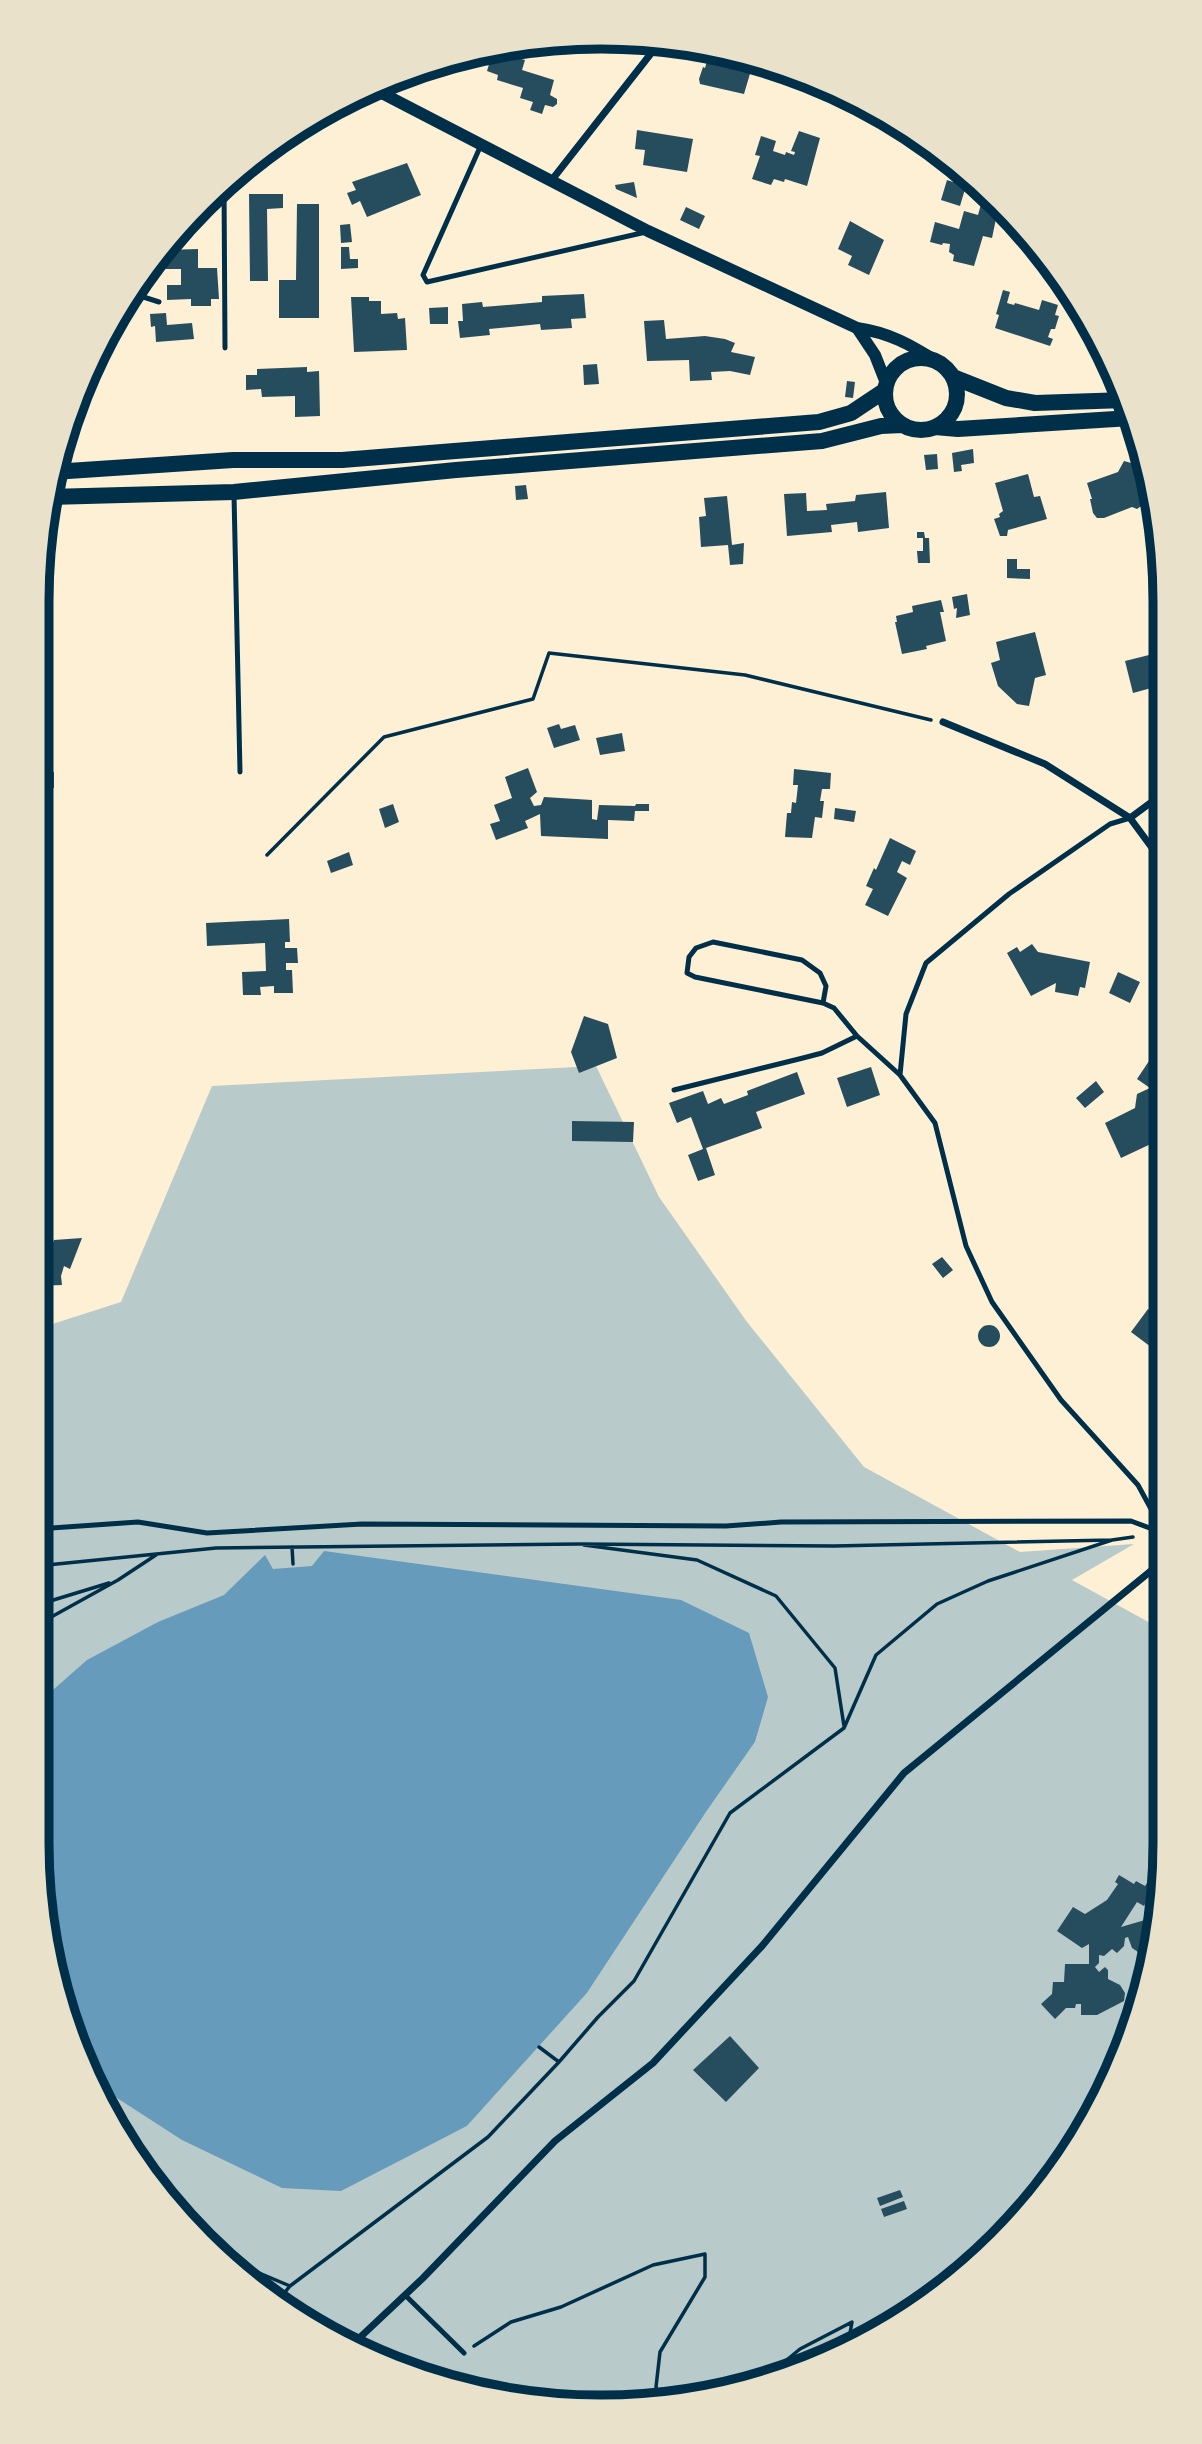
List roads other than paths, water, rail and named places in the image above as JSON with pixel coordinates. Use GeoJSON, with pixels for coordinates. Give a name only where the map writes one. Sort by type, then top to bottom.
{"type":"FeatureCollection","features":[{"type":"Feature","properties":{"kind":"main road"},"geometry":{"type":"LineString","coordinates":[[902,425],[888,411],[885,387],[891,372],[901,363],[913,358],[938,362],[953,377],[1006,398],[1035,403],[1115,400]]}},
{"type":"Feature","properties":{"kind":"main road"},"geometry":{"type":"LineString","coordinates":[[59,497],[233,492],[456,470],[821,441],[881,426],[902,425],[924,430],[945,421],[952,411],[957,400],[953,377]]}},
{"type":"Feature","properties":{"kind":"main road"},"geometry":{"type":"LineString","coordinates":[[65,471],[233,460],[342,460],[819,422],[851,414],[885,387]]}},
{"type":"Feature","properties":{"kind":"main road"},"geometry":{"type":"LineString","coordinates":[[935,427],[958,429],[1122,419]]}},
{"type":"Feature","properties":{"kind":"main road"},"geometry":{"type":"LineString","coordinates":[[233,460],[233,492]]}},
{"type":"Feature","properties":{"kind":"street"},"geometry":{"type":"LineString","coordinates":[[551,181],[652,52]]}},
{"type":"Feature","properties":{"kind":"street"},"geometry":{"type":"LineString","coordinates":[[383,94],[648,231],[857,328],[893,336],[938,362]]}},
{"type":"Feature","properties":{"kind":"street"},"geometry":{"type":"LineString","coordinates":[[857,328],[875,355],[885,387]]}},
{"type":"Feature","properties":{"kind":"street"},"geometry":{"type":"LineString","coordinates":[[943,722],[1045,764],[1130,818],[1153,849]]}},
{"type":"Feature","properties":{"kind":"street"},"geometry":{"type":"LineString","coordinates":[[1130,818],[1153,801]]}},
{"type":"Feature","properties":{"kind":"street"},"geometry":{"type":"LineString","coordinates":[[359,2339],[405,2295],[555,2141],[653,2063],[762,1946],[904,1773],[1153,1569]]}},
{"type":"Feature","properties":{"kind":"lane"},"geometry":{"type":"LineString","coordinates":[[481,145],[423,275],[427,282],[648,231]]}},
{"type":"Feature","properties":{"kind":"lane"},"geometry":{"type":"LineString","coordinates":[[223,199],[225,348]]}},
{"type":"Feature","properties":{"kind":"lane"},"geometry":{"type":"LineString","coordinates":[[141,296],[159,302]]}},
{"type":"Feature","properties":{"kind":"lane"},"geometry":{"type":"LineString","coordinates":[[233,492],[240,772]]}},
{"type":"Feature","properties":{"kind":"lane"},"geometry":{"type":"LineString","coordinates":[[900,1075],[906,1014],[926,963],[1009,894],[1110,824],[1130,818]]}},
{"type":"Feature","properties":{"kind":"lane"},"geometry":{"type":"LineString","coordinates":[[823,1003],[826,986],[820,973],[802,960],[713,942],[696,948],[689,957],[687,972],[695,977],[823,1003],[834,1008],[857,1036],[900,1075],[935,1123],[966,1246],[992,1303],[1061,1400],[1138,1485],[1153,1513]]}},
{"type":"Feature","properties":{"kind":"lane"},"geometry":{"type":"LineString","coordinates":[[674,1090],[813,1056],[857,1036]]}},
{"type":"Feature","properties":{"kind":"lane"},"geometry":{"type":"LineString","coordinates":[[49,1528],[138,1522],[207,1533],[362,1524],[700,1526],[781,1522],[1131,1521],[1153,1529]]}},
{"type":"Feature","properties":{"kind":"lane"},"geometry":{"type":"LineString","coordinates":[[405,2295],[464,2353]]}},
{"type":"Feature","properties":{"kind":"water"},"geometry":{"type":"Polygon","coordinates":[[[324,1551],[681,1600],[749,1633],[768,1697],[755,1742],[587,1993],[467,2126],[341,2191],[282,2188],[182,2140],[109,2093],[91,2054],[68,1986],[50,1879],[49,1693],[87,1660],[158,1622],[224,1595],[265,1555],[273,1569],[312,1566],[324,1551]]]}}]}
